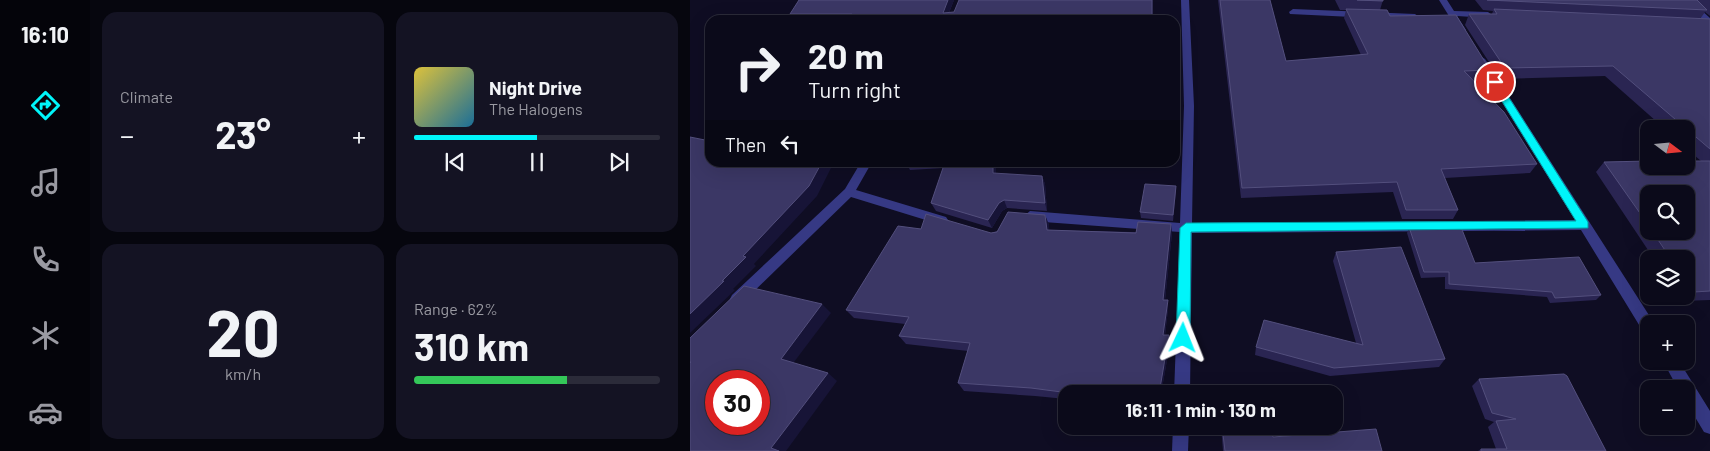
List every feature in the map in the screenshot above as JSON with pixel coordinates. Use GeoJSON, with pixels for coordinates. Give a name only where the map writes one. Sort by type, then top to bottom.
{"type":"FeatureCollection","features":[{"type":"Feature","properties":{"kind":"street"},"geometry":{"type":"LineString","coordinates":[[1182,385],[1189,106],[1185,0]]}},
{"type":"Feature","properties":{"kind":"street"},"geometry":{"type":"LineString","coordinates":[[1443,0],[1451,17],[1473,47],[1641,315]]}},
{"type":"Feature","properties":{"kind":"street"},"geometry":{"type":"LineString","coordinates":[[1684,0],[1710,24]]}},
{"type":"Feature","properties":{"kind":"street"},"geometry":{"type":"LineString","coordinates":[[1293,12],[1426,17]]}},
{"type":"Feature","properties":{"kind":"street"},"geometry":{"type":"LineString","coordinates":[[1451,17],[1501,16]]}},
{"type":"Feature","properties":{"kind":"street"},"geometry":{"type":"LineString","coordinates":[[1700,25],[1710,24]]}},
{"type":"Feature","properties":{"kind":"street"},"geometry":{"type":"LineString","coordinates":[[731,305],[849,192],[864,167]]}},
{"type":"Feature","properties":{"kind":"street"},"geometry":{"type":"LineString","coordinates":[[849,192],[950,222]]}},
{"type":"Feature","properties":{"kind":"street"},"geometry":{"type":"LineString","coordinates":[[1016,215],[1186,228],[1584,225]]}},
{"type":"Feature","properties":{"kind":"street"},"geometry":{"type":"LineString","coordinates":[[1676,370],[1710,426]]}},
{"type":"Feature","properties":{"kind":"street"},"geometry":{"type":"LineString","coordinates":[[1180,451],[1181,435]]}},
{"type":"Feature","properties":{"kind":"building"},"geometry":{"type":"Polygon","coordinates":[[[799,0],[948,0],[943,13],[954,12],[959,0],[1152,0],[1152,15],[790,14],[799,0]]]}},
{"type":"Feature","properties":{"kind":"building"},"geometry":{"type":"Polygon","coordinates":[[[1220,0],[1270,0],[1286,61],[1368,54],[1346,9],[1387,10],[1390,16],[1456,15],[1490,70],[1464,71],[1504,112],[1537,164],[1441,169],[1458,210],[1406,210],[1397,182],[1242,188],[1220,0]]]}},
{"type":"Feature","properties":{"kind":"building"},"geometry":{"type":"Polygon","coordinates":[[[1487,0],[1697,0],[1707,10],[1487,0]]]}},
{"type":"Feature","properties":{"kind":"building"},"geometry":{"type":"Polygon","coordinates":[[[1494,9],[1710,19],[1710,149],[1695,136],[1695,120],[1676,120],[1613,66],[1505,68],[1469,14],[1497,14],[1494,9]]]}},
{"type":"Feature","properties":{"kind":"building"},"geometry":{"type":"Polygon","coordinates":[[[690,137],[705,140],[705,167],[819,167],[809,186],[743,256],[746,257],[722,281],[724,281],[690,314],[690,137]]]}},
{"type":"Feature","properties":{"kind":"building"},"geometry":{"type":"Polygon","coordinates":[[[1640,161],[1640,175],[1695,175],[1695,161],[1710,161],[1710,291],[1695,292],[1695,250],[1665,250],[1658,240],[1695,240],[1695,185],[1640,185],[1640,213],[1604,162],[1640,161]]]}},
{"type":"Feature","properties":{"kind":"building"},"geometry":{"type":"Polygon","coordinates":[[[943,167],[993,167],[993,173],[1042,176],[1045,203],[1004,200],[999,203],[988,220],[931,203],[943,167]]]}},
{"type":"Feature","properties":{"kind":"building"},"geometry":{"type":"Polygon","coordinates":[[[1145,184],[1176,186],[1173,215],[1140,212],[1145,184]]]}},
{"type":"Feature","properties":{"kind":"building"},"geometry":{"type":"Polygon","coordinates":[[[1008,212],[1045,215],[1047,230],[1136,233],[1138,222],[1171,224],[1163,300],[1168,300],[1163,335],[1169,335],[1161,385],[1058,385],[1058,392],[958,383],[970,343],[899,336],[909,317],[846,310],[898,226],[921,229],[926,214],[991,233],[997,232],[1008,212]]]}},
{"type":"Feature","properties":{"kind":"building"},"geometry":{"type":"Polygon","coordinates":[[[1409,227],[1461,227],[1475,263],[1579,257],[1601,295],[1555,298],[1552,292],[1449,284],[1449,272],[1424,272],[1409,227]]]}},
{"type":"Feature","properties":{"kind":"building"},"geometry":{"type":"Polygon","coordinates":[[[1401,247],[1445,359],[1334,368],[1256,347],[1264,320],[1363,345],[1336,252],[1401,247]]]}},
{"type":"Feature","properties":{"kind":"building"},"geometry":{"type":"Polygon","coordinates":[[[744,286],[822,304],[781,359],[828,373],[771,448],[779,451],[690,451],[690,338],[744,286]]]}},
{"type":"Feature","properties":{"kind":"building"},"geometry":{"type":"Polygon","coordinates":[[[1564,374],[1567,376],[1606,451],[1481,451],[1481,449],[1507,449],[1496,421],[1516,419],[1492,413],[1479,379],[1564,374]]]}},
{"type":"Feature","properties":{"kind":"building"},"geometry":{"type":"Polygon","coordinates":[[[1376,429],[1382,451],[1225,451],[1223,435],[1273,435],[1273,437],[1343,435],[1343,432],[1376,429]]]}},
{"type":"Feature","properties":{"kind":"route"},"geometry":{"type":"LineString","coordinates":[[1183,338],[1186,228],[1584,225],[1495,82]]}}]}
